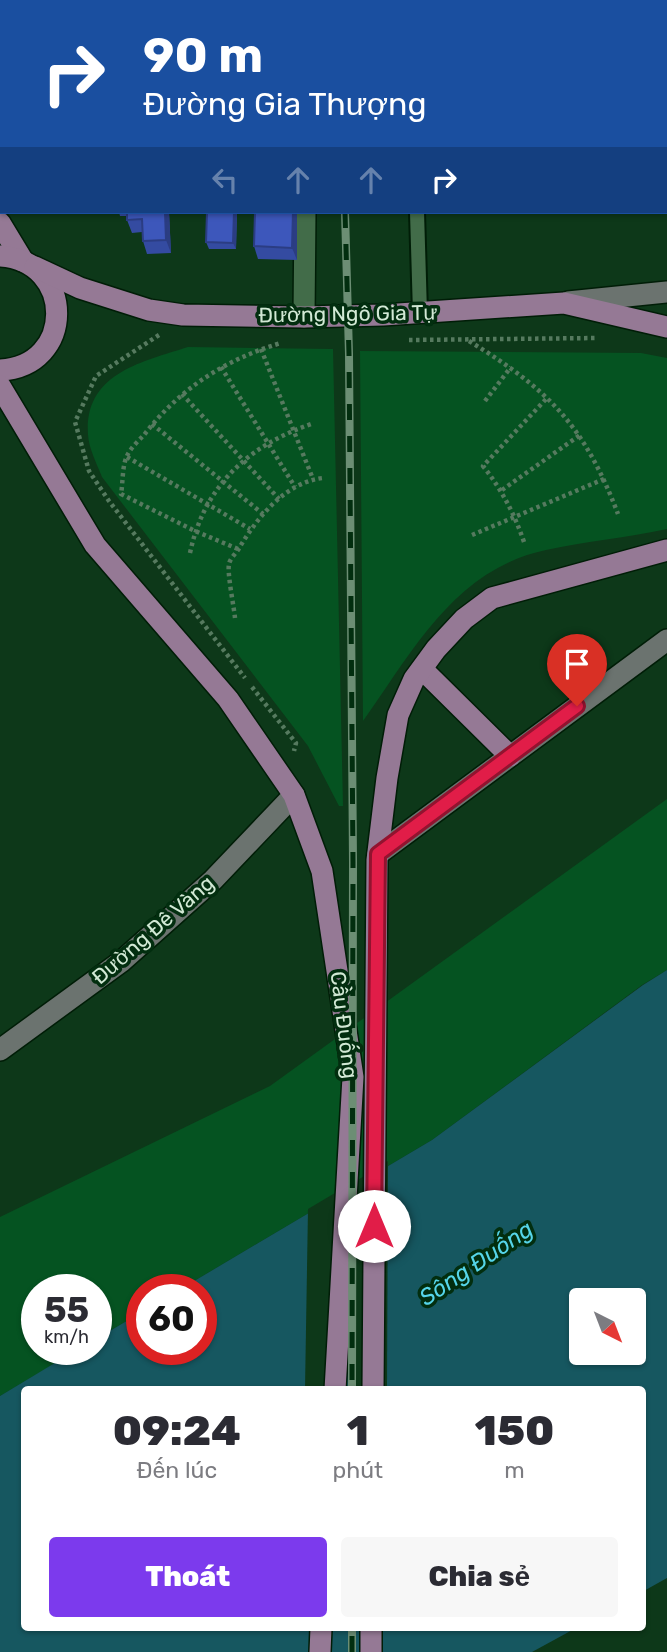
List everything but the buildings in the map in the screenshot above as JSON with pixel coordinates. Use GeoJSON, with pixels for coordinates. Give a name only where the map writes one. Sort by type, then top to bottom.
{"type":"FeatureCollection","features":[{"type":"Feature","properties":{"kind":"main road"},"geometry":{"type":"LineString","coordinates":[[0,223],[29,264],[44,277],[56,300],[57,314],[51,339],[35,358],[14,368],[0,370]]}},
{"type":"Feature","properties":{"kind":"main road","name":"Đường Ngô Gia Tự"},"geometry":{"type":"LineString","coordinates":[[0,256],[29,264],[80,288],[149,310],[183,315],[304,317],[420,313],[564,303],[667,327]]}},
{"type":"Feature","properties":{"kind":"main road"},"geometry":{"type":"LineString","coordinates":[[564,303],[667,292]]}},
{"type":"Feature","properties":{"kind":"main road"},"geometry":{"type":"LineString","coordinates":[[0,386],[95,545],[228,699],[289,789]]}},
{"type":"Feature","properties":{"kind":"main road"},"geometry":{"type":"LineString","coordinates":[[378,857],[387,778],[398,715],[414,679],[436,649],[464,619],[492,598],[667,550]]}},
{"type":"Feature","properties":{"kind":"main road"},"geometry":{"type":"LineString","coordinates":[[378,857],[667,640]]}},
{"type":"Feature","properties":{"kind":"main road"},"geometry":{"type":"LineString","coordinates":[[422,669],[510,756]]}},
{"type":"Feature","properties":{"kind":"main road","name":"Cầu Đuống"},"geometry":{"type":"LineString","coordinates":[[289,789],[322,871],[353,1077],[335,1386]]}},
{"type":"Feature","properties":{"kind":"main road","name":"Đường Đê Vàng"},"geometry":{"type":"LineString","coordinates":[[0,1051],[122,961],[213,880],[289,789]]}},
{"type":"Feature","properties":{"kind":"main road","name":"Cầu Đuống"},"geometry":{"type":"LineString","coordinates":[[373,1386],[378,857]]}},
{"type":"Feature","properties":{"kind":"main road"},"geometry":{"type":"LineString","coordinates":[[320,1652],[321,1631]]}},
{"type":"Feature","properties":{"kind":"main road"},"geometry":{"type":"LineString","coordinates":[[371,1631],[371,1652]]}},
{"type":"Feature","properties":{"kind":"street"},"geometry":{"type":"LineString","coordinates":[[304,317],[305,214]]}},
{"type":"Feature","properties":{"kind":"lane"},"geometry":{"type":"LineString","coordinates":[[416,214],[420,313]]}},
{"type":"Feature","properties":{"kind":"path"},"geometry":{"type":"LineString","coordinates":[[172,335],[159,335],[96,376],[75,422],[89,471],[108,501],[296,743],[289,789]]}},
{"type":"Feature","properties":{"kind":"path"},"geometry":{"type":"LineString","coordinates":[[238,549],[121,494],[126,457],[152,424],[181,394],[220,367],[284,340],[271,337]]}},
{"type":"Feature","properties":{"kind":"path"},"geometry":{"type":"LineString","coordinates":[[606,337],[469,341],[511,367],[548,397],[580,435],[604,479],[618,514]]}},
{"type":"Feature","properties":{"kind":"path"},"geometry":{"type":"LineString","coordinates":[[261,349],[313,479]]}},
{"type":"Feature","properties":{"kind":"path"},"geometry":{"type":"LineString","coordinates":[[220,367],[295,488]]}},
{"type":"Feature","properties":{"kind":"path"},"geometry":{"type":"LineString","coordinates":[[485,401],[511,367]]}},
{"type":"Feature","properties":{"kind":"path"},"geometry":{"type":"LineString","coordinates":[[181,394],[279,499]]}},
{"type":"Feature","properties":{"kind":"path"},"geometry":{"type":"LineString","coordinates":[[524,542],[502,489],[483,466],[548,397]]}},
{"type":"Feature","properties":{"kind":"path"},"geometry":{"type":"LineString","coordinates":[[152,424],[263,514]]}},
{"type":"Feature","properties":{"kind":"path"},"geometry":{"type":"LineString","coordinates":[[190,553],[195,531],[207,504],[223,481],[243,460],[267,443],[311,424]]}},
{"type":"Feature","properties":{"kind":"path"},"geometry":{"type":"LineString","coordinates":[[502,489],[580,435]]}},
{"type":"Feature","properties":{"kind":"path"},"geometry":{"type":"LineString","coordinates":[[126,457],[250,529]]}},
{"type":"Feature","properties":{"kind":"path"},"geometry":{"type":"LineString","coordinates":[[235,618],[229,564],[250,529],[279,499],[313,479],[323,478]]}},
{"type":"Feature","properties":{"kind":"path"},"geometry":{"type":"LineString","coordinates":[[472,535],[604,479]]}},
{"type":"Feature","properties":{"kind":"green space"},"geometry":{"type":"Polygon","coordinates":[[[188,347],[333,349],[343,806],[339,806],[308,746],[102,477],[92,451],[88,435],[89,414],[95,397],[106,384],[135,365],[188,347]]]}},
{"type":"Feature","properties":{"kind":"green space"},"geometry":{"type":"Polygon","coordinates":[[[360,351],[641,353],[667,358],[667,529],[546,550],[514,560],[486,575],[461,594],[439,616],[363,721],[360,351]]]}},
{"type":"Feature","properties":{"kind":"green space"},"geometry":{"type":"Polygon","coordinates":[[[667,799],[667,970],[642,985],[432,1140],[206,1274],[126,1274],[126,1321],[112,1330],[112,1274],[21,1274],[21,1365],[52,1365],[0,1396],[0,1217],[270,1086],[667,799]]]}},
{"type":"Feature","properties":{"kind":"water","name":"Sông Đuống"},"geometry":{"type":"Polygon","coordinates":[[[667,970],[667,1578],[646,1590],[646,1386],[21,1386],[21,1631],[570,1631],[532,1652],[0,1652],[0,1396],[51,1365],[112,1365],[112,1330],[126,1321],[126,1365],[217,1365],[217,1274],[206,1274],[432,1140],[667,970]]]}},
{"type":"Feature","properties":{"kind":"pier"},"geometry":{"type":"Polygon","coordinates":[[[388,1161],[387,1386],[352,1386],[353,1183],[388,1161]]]}},
{"type":"Feature","properties":{"kind":"pier"},"geometry":{"type":"Polygon","coordinates":[[[345,1187],[332,1386],[305,1386],[308,1209],[345,1187]]]}},
{"type":"Feature","properties":{"kind":"railway"},"geometry":{"type":"LineString","coordinates":[[345,214],[349,354],[353,862],[352,1386]]}},
{"type":"Feature","properties":{"kind":"railway"},"geometry":{"type":"LineString","coordinates":[[352,1631],[352,1652]]}},
{"type":"Feature","properties":{"kind":"route"},"geometry":{"type":"LineString","coordinates":[[374,1226],[378,854],[577,706]]}}]}
